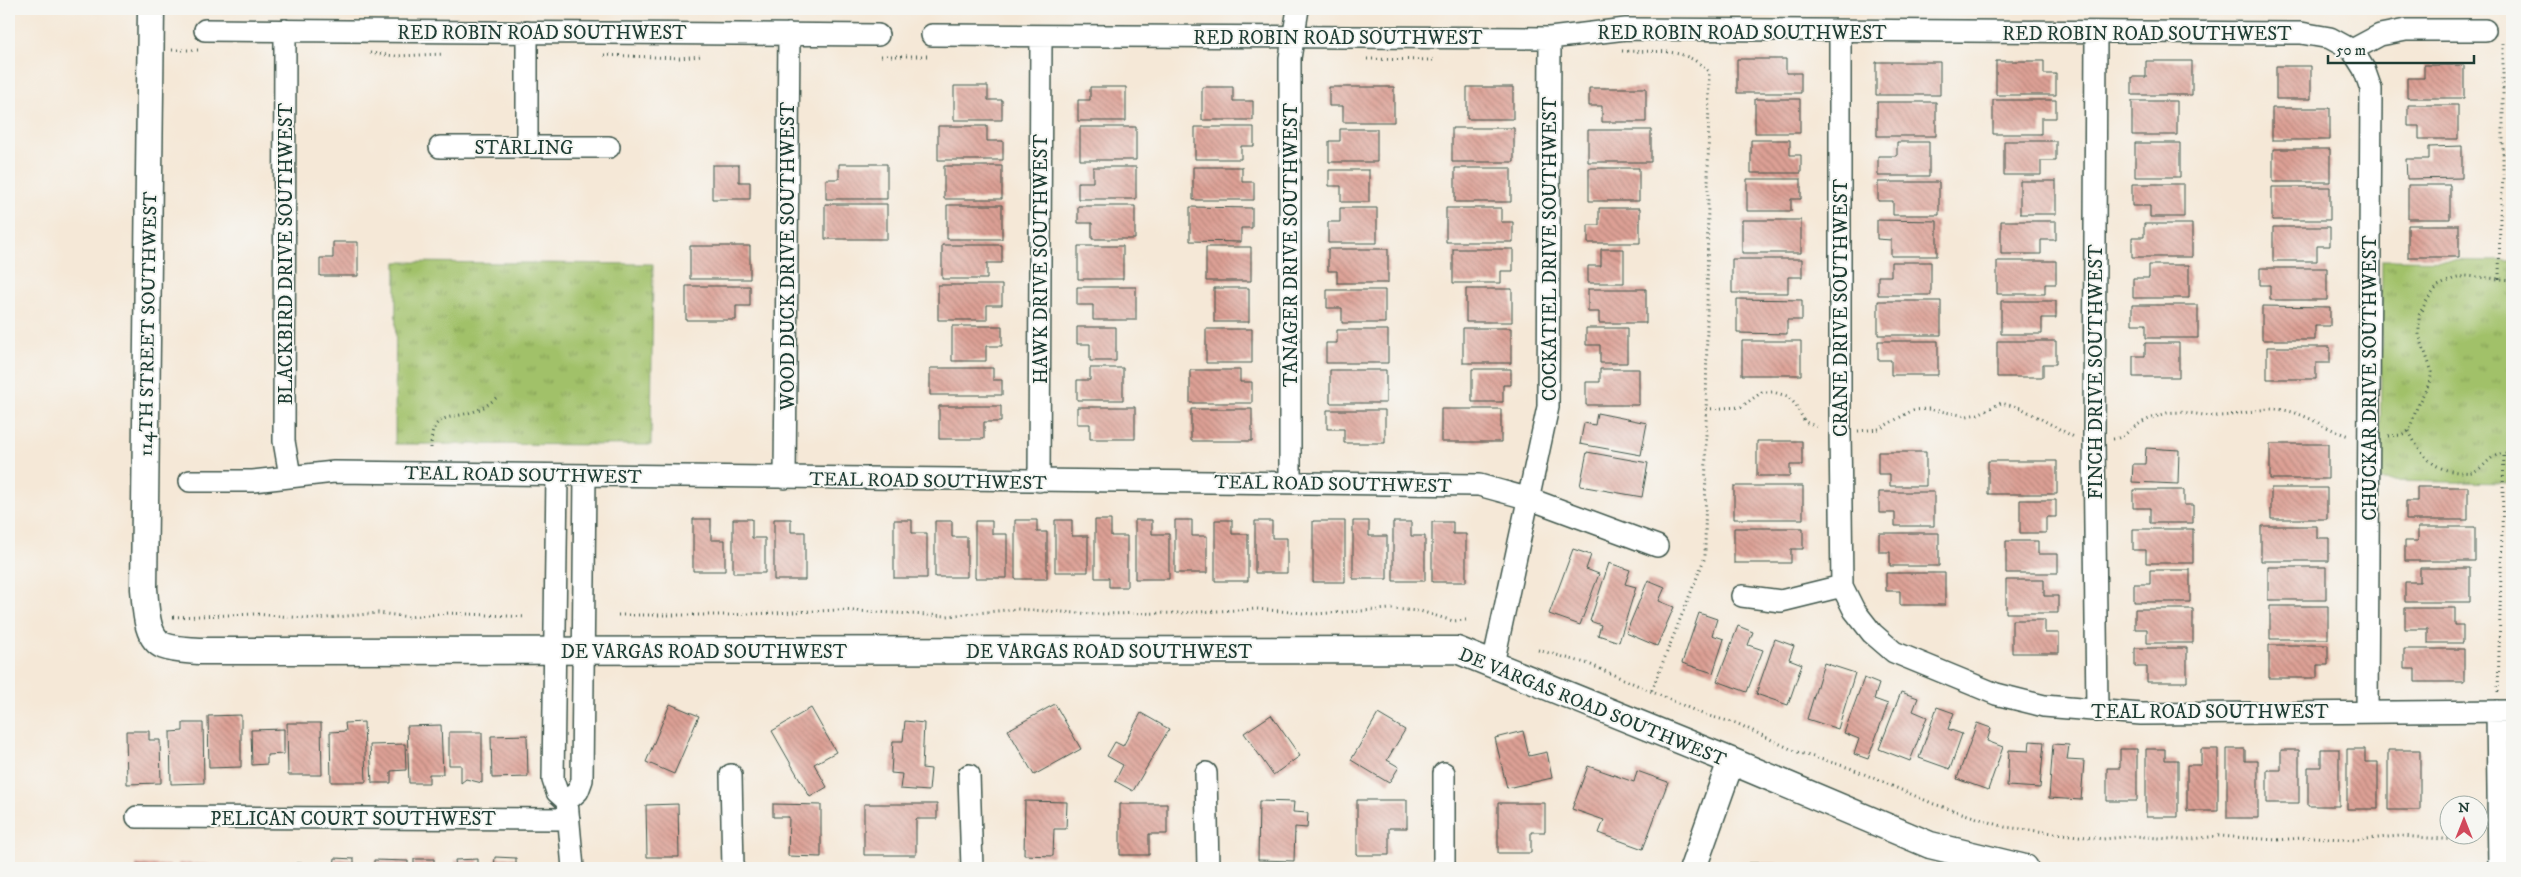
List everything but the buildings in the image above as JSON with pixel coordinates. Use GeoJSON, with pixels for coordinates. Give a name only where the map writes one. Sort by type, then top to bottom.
{"type":"FeatureCollection","features":[{"type":"Feature","properties":{"kind":"street","name":"114TH STREET SOUTHWEST"},"geometry":{"type":"LineString","coordinates":[[151,9],[144,589],[146,611],[154,638]]}},
{"type":"Feature","properties":{"kind":"street","name":"TANAGER DRIVE SOUTHWEST"},"geometry":{"type":"LineString","coordinates":[[1290,482],[1290,58],[1292,36],[1298,9]]}},
{"type":"Feature","properties":{"kind":"street","name":"RED ROBIN ROAD SOUTHWEST"},"geometry":{"type":"LineString","coordinates":[[932,35],[1550,38],[1626,29],[2301,33],[2330,38],[2352,50]]}},
{"type":"Feature","properties":{"kind":"street","name":"RED ROBIN ROAD SOUTHWEST"},"geometry":{"type":"LineString","coordinates":[[206,30],[878,35]]}},
{"type":"Feature","properties":{"kind":"street","name":"BLACKBIRD DRIVE SOUTHWEST"},"geometry":{"type":"LineString","coordinates":[[285,30],[284,441],[290,476]]}},
{"type":"Feature","properties":{"kind":"street"},"geometry":{"type":"LineString","coordinates":[[2352,50],[2380,35],[2406,30],[2485,30]]}},
{"type":"Feature","properties":{"kind":"street","name":"CRANE DRIVE SOUTHWEST"},"geometry":{"type":"LineString","coordinates":[[1840,31],[1842,586]]}},
{"type":"Feature","properties":{"kind":"street"},"geometry":{"type":"LineString","coordinates":[[527,32],[527,147]]}},
{"type":"Feature","properties":{"kind":"street","name":"FINCH DRIVE SOUTHWEST"},"geometry":{"type":"LineString","coordinates":[[2096,33],[2094,449],[2097,711]]}},
{"type":"Feature","properties":{"kind":"street","name":"WOOD DUCK DRIVE SOUTHWEST"},"geometry":{"type":"LineString","coordinates":[[785,478],[789,34]]}},
{"type":"Feature","properties":{"kind":"street","name":"HAWK DRIVE SOUTHWEST"},"geometry":{"type":"LineString","coordinates":[[1040,481],[1041,36]]}},
{"type":"Feature","properties":{"kind":"street","name":"COCKATIEL DRIVE SOUTHWEST"},"geometry":{"type":"LineString","coordinates":[[1493,664],[1548,407],[1550,38]]}},
{"type":"Feature","properties":{"kind":"street","name":"CHUCKAR DRIVE SOUTHWEST"},"geometry":{"type":"LineString","coordinates":[[2352,50],[2364,69],[2371,89],[2367,711]]}},
{"type":"Feature","properties":{"kind":"street","name":"STARLING"},"geometry":{"type":"LineString","coordinates":[[440,147],[609,148]]}},
{"type":"Feature","properties":{"kind":"street","name":"TEAL ROAD SOUTHWEST"},"geometry":{"type":"LineString","coordinates":[[190,481],[253,481],[334,472],[1479,485],[1530,498],[1656,546]]}},
{"type":"Feature","properties":{"kind":"street"},"geometry":{"type":"LineString","coordinates":[[557,474],[553,780],[557,792],[568,810],[573,868]]}},
{"type":"Feature","properties":{"kind":"street"},"geometry":{"type":"LineString","coordinates":[[568,810],[582,780],[585,651],[585,475]]}},
{"type":"Feature","properties":{"kind":"street"},"geometry":{"type":"LineString","coordinates":[[1742,596],[1781,601],[1842,586]]}},
{"type":"Feature","properties":{"kind":"street","name":"TEAL ROAD SOUTHWEST"},"geometry":{"type":"LineString","coordinates":[[1842,586],[1854,610],[1867,626],[1894,652],[1996,694],[2044,706],[2141,714],[2505,711]]}},
{"type":"Feature","properties":{"kind":"street","name":"DE VARGAS ROAD SOUTHWEST"},"geometry":{"type":"LineString","coordinates":[[154,638],[164,646],[199,651],[1457,650],[1731,761],[1930,845],[2025,868]]}},
{"type":"Feature","properties":{"kind":"street"},"geometry":{"type":"LineString","coordinates":[[2499,868],[2505,711]]}},
{"type":"Feature","properties":{"kind":"street"},"geometry":{"type":"LineString","coordinates":[[1693,868],[1731,761]]}},
{"type":"Feature","properties":{"kind":"street"},"geometry":{"type":"LineString","coordinates":[[1206,773],[1208,868]]}},
{"type":"Feature","properties":{"kind":"street"},"geometry":{"type":"LineString","coordinates":[[1444,773],[1444,868]]}},
{"type":"Feature","properties":{"kind":"street"},"geometry":{"type":"LineString","coordinates":[[731,775],[733,868]]}},
{"type":"Feature","properties":{"kind":"street"},"geometry":{"type":"LineString","coordinates":[[969,775],[972,868]]}},
{"type":"Feature","properties":{"kind":"street","name":"PELICAN COURT SOUTHWEST"},"geometry":{"type":"LineString","coordinates":[[137,816],[568,810]]}},
{"type":"Feature","properties":{"kind":"path"},"geometry":{"type":"LineString","coordinates":[[2499,279],[2500,215],[2503,179],[2503,43]]}},
{"type":"Feature","properties":{"kind":"path"},"geometry":{"type":"LineString","coordinates":[[1620,51],[1676,52],[1698,60],[1708,72],[1705,557],[1651,692]]}},
{"type":"Feature","properties":{"kind":"path"},"geometry":{"type":"LineString","coordinates":[[879,56],[929,56]]}},
{"type":"Feature","properties":{"kind":"path"},"geometry":{"type":"LineString","coordinates":[[2380,438],[2401,435],[2409,431],[2418,404],[2429,384],[2432,372],[2419,335],[2419,315],[2427,300],[2438,286],[2453,279],[2466,276],[2512,280]]}},
{"type":"Feature","properties":{"kind":"path"},"geometry":{"type":"LineString","coordinates":[[1706,409],[1741,407],[1762,392],[1773,392],[1787,396],[1795,404],[1805,422],[1828,431]]}},
{"type":"Feature","properties":{"kind":"path"},"geometry":{"type":"LineString","coordinates":[[431,448],[431,436],[436,423],[442,418],[472,412],[486,406],[496,398]]}},
{"type":"Feature","properties":{"kind":"path"},"geometry":{"type":"LineString","coordinates":[[1852,431],[1879,430],[1914,410],[1928,409],[1966,416],[1978,414],[2001,404],[2021,408],[2070,437],[2077,438]]}},
{"type":"Feature","properties":{"kind":"path"},"geometry":{"type":"LineString","coordinates":[[2107,439],[2118,438],[2127,434],[2137,425],[2169,413],[2189,412],[2217,416],[2271,409],[2305,416],[2321,422],[2334,431],[2356,438]]}},
{"type":"Feature","properties":{"kind":"path"},"geometry":{"type":"LineString","coordinates":[[2409,431],[2424,457],[2436,466],[2452,472],[2471,472],[2495,454],[2512,453]]}},
{"type":"Feature","properties":{"kind":"path"},"geometry":{"type":"LineString","coordinates":[[2504,452],[2505,711]]}},
{"type":"Feature","properties":{"kind":"path"},"geometry":{"type":"LineString","coordinates":[[618,615],[728,615],[838,610],[947,616],[1017,609],[1102,614],[1180,613],[1257,608],[1314,614],[1391,609],[1420,612],[1453,621],[1466,620]]}},
{"type":"Feature","properties":{"kind":"path"},"geometry":{"type":"LineString","coordinates":[[173,617],[254,614],[316,619],[378,613],[409,617],[449,613],[526,617]]}},
{"type":"Feature","properties":{"kind":"path"},"geometry":{"type":"LineString","coordinates":[[1538,650],[1589,664],[1705,715],[1736,723],[1797,752],[1850,768],[1907,794],[2005,827],[2103,839],[2135,836],[2182,840],[2220,836],[2277,840],[2314,837],[2355,840],[2400,836],[2438,839]]}},
{"type":"Feature","properties":{"kind":"green space"},"geometry":{"type":"Polygon","coordinates":[[[2382,260],[2512,261],[2512,483],[2380,481],[2382,260]]]}},
{"type":"Feature","properties":{"kind":"green space"},"geometry":{"type":"Polygon","coordinates":[[[396,262],[653,264],[651,445],[395,444],[396,262]]]}}]}
